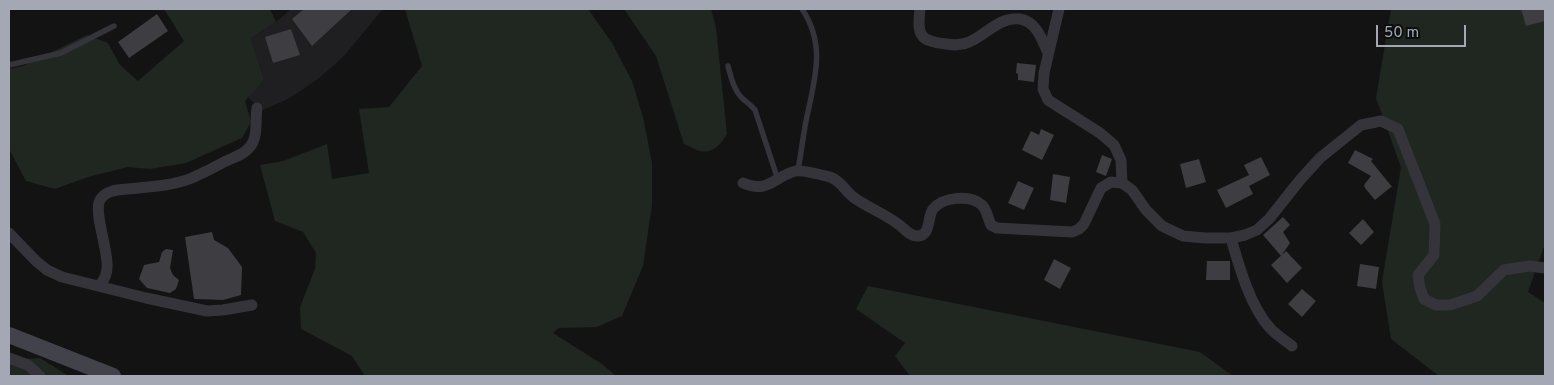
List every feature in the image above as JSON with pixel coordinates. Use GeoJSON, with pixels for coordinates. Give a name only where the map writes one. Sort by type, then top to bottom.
{"type":"FeatureCollection","features":[{"type":"Feature","properties":{"kind":"main road"},"geometry":{"type":"LineString","coordinates":[[9,335],[113,376]]}},
{"type":"Feature","properties":{"kind":"street"},"geometry":{"type":"LineString","coordinates":[[920,9],[918,18],[920,31],[924,39],[931,43],[957,45],[968,43],[1007,20],[1021,19],[1032,24],[1040,34],[1048,53]]}},
{"type":"Feature","properties":{"kind":"street"},"geometry":{"type":"LineString","coordinates":[[1059,9],[1048,53],[1042,89],[1048,100],[1100,132],[1114,145],[1121,160],[1122,183]]}},
{"type":"Feature","properties":{"kind":"street"},"geometry":{"type":"LineString","coordinates":[[100,285],[108,269],[98,208],[100,200],[105,194],[116,190],[170,183],[190,178],[245,152],[253,143],[256,130],[256,108]]}},
{"type":"Feature","properties":{"kind":"street"},"geometry":{"type":"LineString","coordinates":[[743,182],[753,187],[764,186],[798,170],[830,177],[838,181],[854,198],[880,212],[911,235],[917,236],[923,235],[926,230],[933,209],[947,200],[955,198],[974,200],[981,204],[986,209],[991,225],[997,228],[1072,232],[1084,224],[1102,188],[1111,182],[1122,183],[1132,190],[1146,210],[1162,226],[1183,236],[1231,238],[1257,230],[1269,219],[1320,158],[1362,125],[1381,121],[1398,129],[1434,224],[1434,255],[1418,274],[1424,299],[1436,305],[1450,305],[1477,296],[1504,270],[1530,266],[1545,268]]}},
{"type":"Feature","properties":{"kind":"street"},"geometry":{"type":"LineString","coordinates":[[9,233],[47,270],[73,280],[100,285],[155,300],[207,310],[222,310],[252,305]]}},
{"type":"Feature","properties":{"kind":"street"},"geometry":{"type":"LineString","coordinates":[[1231,238],[1241,274],[1257,307],[1270,329],[1292,346]]}},
{"type":"Feature","properties":{"kind":"street"},"geometry":{"type":"LineString","coordinates":[[9,358],[28,365],[40,376]]}},
{"type":"Feature","properties":{"kind":"lane"},"geometry":{"type":"LineString","coordinates":[[798,170],[818,62],[814,33],[809,18],[802,9]]}},
{"type":"Feature","properties":{"kind":"lane"},"geometry":{"type":"LineString","coordinates":[[9,65],[61,53],[114,26]]}},
{"type":"Feature","properties":{"kind":"lane"},"geometry":{"type":"LineString","coordinates":[[728,66],[733,84],[742,98],[750,102],[755,110],[778,180]]}},
{"type":"Feature","properties":{"kind":"shaded area"},"geometry":{"type":"Polygon","coordinates":[[[164,9],[270,9],[276,22],[251,38],[264,80],[245,101],[251,122],[242,138],[186,163],[150,169],[128,167],[88,177],[55,189],[26,181],[9,149],[9,69],[23,66],[87,35],[108,43],[120,65],[138,81],[184,41],[164,9]]]}},
{"type":"Feature","properties":{"kind":"shaded area"},"geometry":{"type":"Polygon","coordinates":[[[291,9],[383,9],[343,57],[318,79],[290,98],[261,111],[248,97],[264,80],[251,38],[276,22],[291,9]]]}},
{"type":"Feature","properties":{"kind":"shaded area"},"geometry":{"type":"Polygon","coordinates":[[[405,9],[588,9],[612,43],[632,81],[643,117],[652,163],[652,205],[643,266],[622,316],[597,327],[559,328],[553,333],[602,364],[616,376],[365,376],[352,356],[301,329],[300,307],[315,269],[316,253],[303,232],[275,221],[260,165],[283,161],[327,144],[332,179],[369,173],[359,109],[389,107],[422,66],[405,9]]]}},
{"type":"Feature","properties":{"kind":"shaded area"},"geometry":{"type":"Polygon","coordinates":[[[624,9],[711,9],[716,28],[727,134],[713,150],[705,152],[684,144],[656,56],[624,9]]]}},
{"type":"Feature","properties":{"kind":"shaded area"},"geometry":{"type":"Polygon","coordinates":[[[1391,9],[1545,9],[1545,244],[1528,292],[1545,303],[1545,376],[1439,376],[1391,339],[1382,282],[1401,167],[1376,98],[1391,9]]]}},
{"type":"Feature","properties":{"kind":"shaded area"},"geometry":{"type":"Polygon","coordinates":[[[868,286],[1200,352],[1233,376],[910,376],[895,356],[905,343],[856,309],[868,286]]]}},
{"type":"Feature","properties":{"kind":"shaded area"},"geometry":{"type":"Polygon","coordinates":[[[40,358],[69,376],[9,376],[9,360],[40,358]]]}},
{"type":"Feature","properties":{"kind":"building"},"geometry":{"type":"Polygon","coordinates":[[[304,9],[352,9],[312,46],[292,19],[304,9]]]}},
{"type":"Feature","properties":{"kind":"building"},"geometry":{"type":"Polygon","coordinates":[[[1521,9],[1544,9],[1545,21],[1526,26],[1521,9]]]}},
{"type":"Feature","properties":{"kind":"building"},"geometry":{"type":"Polygon","coordinates":[[[157,14],[168,31],[129,58],[118,42],[157,14]]]}},
{"type":"Feature","properties":{"kind":"building"},"geometry":{"type":"Polygon","coordinates":[[[291,29],[300,55],[273,63],[265,37],[291,29]]]}},
{"type":"Feature","properties":{"kind":"building"},"geometry":{"type":"Polygon","coordinates":[[[1017,63],[1036,65],[1034,82],[1018,80],[1018,74],[1016,73],[1017,63]]]}},
{"type":"Feature","properties":{"kind":"building"},"geometry":{"type":"Polygon","coordinates":[[[1041,129],[1054,135],[1042,160],[1022,150],[1031,131],[1039,135],[1041,129]]]}},
{"type":"Feature","properties":{"kind":"building"},"geometry":{"type":"Polygon","coordinates":[[[1355,150],[1373,159],[1371,161],[1393,188],[1391,187],[1375,200],[1364,185],[1371,176],[1348,163],[1355,150]]]}},
{"type":"Feature","properties":{"kind":"building"},"geometry":{"type":"Polygon","coordinates":[[[1102,155],[1112,159],[1106,176],[1096,172],[1102,155]]]}},
{"type":"Feature","properties":{"kind":"building"},"geometry":{"type":"Polygon","coordinates":[[[1261,157],[1270,175],[1249,186],[1253,194],[1226,208],[1217,190],[1249,175],[1244,165],[1261,157]]]}},
{"type":"Feature","properties":{"kind":"building"},"geometry":{"type":"Polygon","coordinates":[[[1199,159],[1206,182],[1186,188],[1180,164],[1199,159]]]}},
{"type":"Feature","properties":{"kind":"building"},"geometry":{"type":"Polygon","coordinates":[[[1053,174],[1070,177],[1066,203],[1050,200],[1053,174]]]}},
{"type":"Feature","properties":{"kind":"building"},"geometry":{"type":"Polygon","coordinates":[[[1018,181],[1034,188],[1024,210],[1008,203],[1018,181]]]}},
{"type":"Feature","properties":{"kind":"building"},"geometry":{"type":"Polygon","coordinates":[[[1283,217],[1290,225],[1283,232],[1290,243],[1281,256],[1263,235],[1283,217]]]}},
{"type":"Feature","properties":{"kind":"building"},"geometry":{"type":"Polygon","coordinates":[[[1363,219],[1374,232],[1361,245],[1349,233],[1363,219]]]}},
{"type":"Feature","properties":{"kind":"building"},"geometry":{"type":"Polygon","coordinates":[[[212,232],[214,240],[228,248],[242,267],[241,295],[223,300],[194,299],[185,237],[212,232]]]}},
{"type":"Feature","properties":{"kind":"building"},"geometry":{"type":"Polygon","coordinates":[[[166,249],[173,250],[170,268],[173,275],[179,280],[176,289],[170,293],[147,288],[139,279],[144,265],[159,262],[162,252],[166,249]]]}},
{"type":"Feature","properties":{"kind":"building"},"geometry":{"type":"Polygon","coordinates":[[[1286,251],[1302,268],[1287,283],[1271,265],[1286,251]]]}},
{"type":"Feature","properties":{"kind":"building"},"geometry":{"type":"Polygon","coordinates":[[[1054,259],[1071,268],[1060,289],[1044,280],[1054,259]]]}},
{"type":"Feature","properties":{"kind":"building"},"geometry":{"type":"Polygon","coordinates":[[[1207,261],[1230,261],[1230,280],[1206,280],[1207,261]]]}},
{"type":"Feature","properties":{"kind":"building"},"geometry":{"type":"Polygon","coordinates":[[[1360,264],[1379,267],[1376,289],[1357,286],[1360,264]]]}},
{"type":"Feature","properties":{"kind":"building"},"geometry":{"type":"Polygon","coordinates":[[[1302,289],[1316,301],[1302,317],[1288,304],[1302,289]]]}}]}
